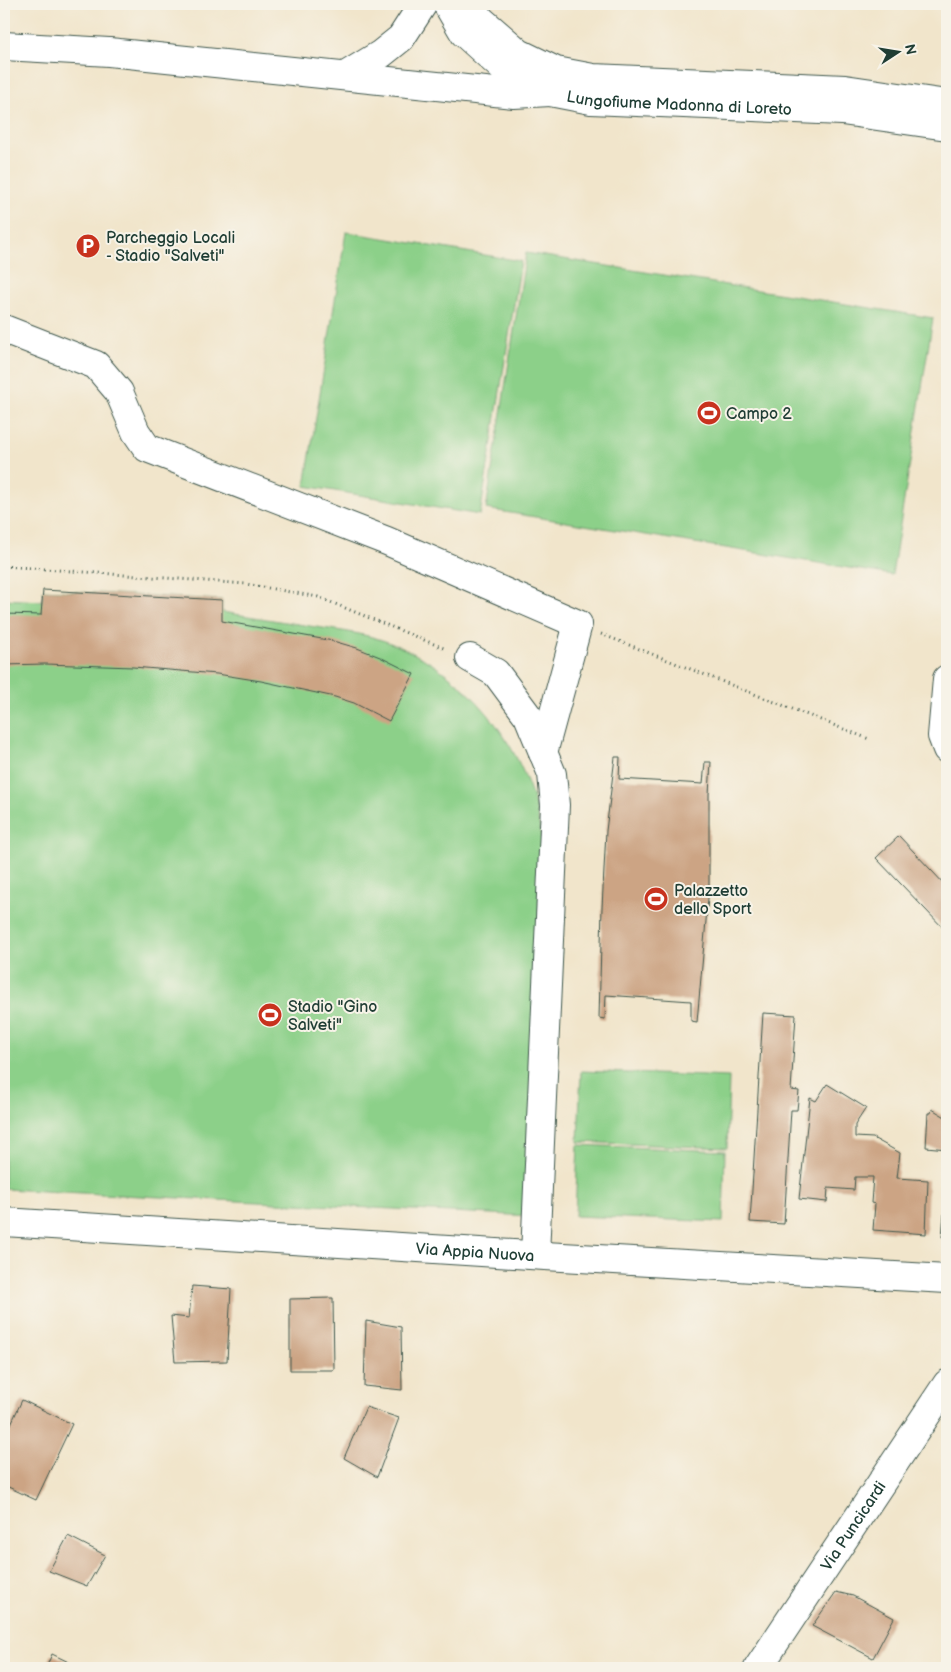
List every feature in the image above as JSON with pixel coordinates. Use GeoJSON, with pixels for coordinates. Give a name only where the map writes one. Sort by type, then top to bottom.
{"type":"FeatureCollection","features":[{"type":"Feature","properties":{"kind":"street"},"geometry":{"type":"LineString","coordinates":[[345,76],[381,54],[401,38],[423,4]]}},
{"type":"Feature","properties":{"kind":"street","name":"Lungofiume Madonna di Loreto"},"geometry":{"type":"LineString","coordinates":[[447,4],[464,33],[506,71],[550,92],[590,100],[842,111],[947,126]]}},
{"type":"Feature","properties":{"kind":"street","name":"Lungofiume Madonna di Loreto"},"geometry":{"type":"LineString","coordinates":[[471,4],[480,19],[519,53],[556,71],[593,78],[845,89],[947,104]]}},
{"type":"Feature","properties":{"kind":"street"},"geometry":{"type":"LineString","coordinates":[[4,46],[109,52],[514,94],[550,92]]}},
{"type":"Feature","properties":{"kind":"street"},"geometry":{"type":"LineString","coordinates":[[4,330],[96,365],[119,392],[136,432],[147,448],[387,541],[578,624],[543,753]]}},
{"type":"Feature","properties":{"kind":"street"},"geometry":{"type":"LineString","coordinates":[[470,658],[496,673],[528,716],[552,774],[556,805],[535,1255]]}},
{"type":"Feature","properties":{"kind":"street"},"geometry":{"type":"LineString","coordinates":[[947,678],[942,736],[947,749]]}},
{"type":"Feature","properties":{"kind":"street","name":"Via Appia Nuova"},"geometry":{"type":"LineString","coordinates":[[4,1222],[947,1279]]}},
{"type":"Feature","properties":{"kind":"street","name":"Via Puncicardi"},"geometry":{"type":"LineString","coordinates":[[758,1668],[947,1384]]}},
{"type":"Feature","properties":{"kind":"path"},"geometry":{"type":"LineString","coordinates":[[4,566],[246,584],[318,597],[470,658]]}},
{"type":"Feature","properties":{"kind":"path"},"geometry":{"type":"LineString","coordinates":[[578,624],[869,739]]}},
{"type":"Feature","properties":{"kind":"green space"},"geometry":{"type":"Polygon","coordinates":[[[346,232],[521,261],[480,515],[305,486],[346,232]]]}},
{"type":"Feature","properties":{"kind":"green space","name":"Campo 2"},"geometry":{"type":"Polygon","coordinates":[[[526,253],[933,318],[892,575],[486,509],[526,253]]]}},
{"type":"Feature","properties":{"kind":"green space","name":"Stadio \"Gino Salveti\""},"geometry":{"type":"Polygon","coordinates":[[[43,590],[222,600],[222,612],[372,637],[399,646],[447,674],[487,713],[504,736],[518,760],[529,786],[542,841],[529,1216],[4,1189],[4,599],[42,601],[43,590]]]}},
{"type":"Feature","properties":{"kind":"green space"},"geometry":{"type":"Polygon","coordinates":[[[581,1071],[729,1077],[727,1148],[578,1142],[581,1071]]]}},
{"type":"Feature","properties":{"kind":"green space"},"geometry":{"type":"Polygon","coordinates":[[[578,1145],[725,1151],[723,1222],[575,1216],[578,1145]]]}},
{"type":"Feature","properties":{"kind":"building"},"geometry":{"type":"Polygon","coordinates":[[[43,590],[222,600],[222,621],[333,641],[380,657],[414,674],[389,721],[354,703],[335,697],[261,681],[217,674],[133,667],[45,664],[4,665],[4,614],[41,615],[43,590]]]}},
{"type":"Feature","properties":{"kind":"building","name":"Palazzetto dello Sport"},"geometry":{"type":"Polygon","coordinates":[[[615,757],[620,757],[619,779],[703,784],[705,762],[711,762],[709,887],[697,1022],[691,1021],[691,1001],[606,995],[605,1019],[599,1018],[606,831],[615,757]]]}},
{"type":"Feature","properties":{"kind":"building"},"geometry":{"type":"Polygon","coordinates":[[[899,836],[947,887],[947,932],[876,858],[899,836]]]}},
{"type":"Feature","properties":{"kind":"building"},"geometry":{"type":"Polygon","coordinates":[[[763,1013],[796,1015],[791,1090],[799,1091],[797,1110],[791,1110],[784,1224],[750,1222],[763,1013]]]}},
{"type":"Feature","properties":{"kind":"building"},"geometry":{"type":"Polygon","coordinates":[[[827,1084],[866,1108],[855,1125],[855,1137],[873,1138],[900,1153],[897,1178],[928,1180],[926,1234],[873,1230],[875,1204],[871,1203],[873,1177],[855,1177],[854,1190],[828,1188],[827,1202],[799,1199],[810,1098],[816,1101],[827,1084]]]}},
{"type":"Feature","properties":{"kind":"building"},"geometry":{"type":"Polygon","coordinates":[[[932,1109],[947,1118],[947,1149],[926,1147],[928,1113],[931,1113],[932,1109]]]}},
{"type":"Feature","properties":{"kind":"building"},"geometry":{"type":"Polygon","coordinates":[[[946,1189],[947,1237],[942,1237],[946,1189]]]}},
{"type":"Feature","properties":{"kind":"building"},"geometry":{"type":"Polygon","coordinates":[[[192,1286],[231,1289],[227,1361],[175,1362],[171,1316],[189,1318],[192,1286]]]}},
{"type":"Feature","properties":{"kind":"building"},"geometry":{"type":"Polygon","coordinates":[[[333,1298],[334,1370],[290,1370],[290,1299],[333,1298]]]}},
{"type":"Feature","properties":{"kind":"building"},"geometry":{"type":"Polygon","coordinates":[[[366,1321],[401,1327],[402,1390],[364,1386],[366,1321]]]}},
{"type":"Feature","properties":{"kind":"building"},"geometry":{"type":"Polygon","coordinates":[[[22,1400],[72,1424],[36,1500],[4,1485],[4,1439],[22,1400]]]}},
{"type":"Feature","properties":{"kind":"building"},"geometry":{"type":"Polygon","coordinates":[[[366,1407],[399,1418],[377,1477],[344,1458],[366,1407]]]}},
{"type":"Feature","properties":{"kind":"building"},"geometry":{"type":"Polygon","coordinates":[[[68,1536],[105,1555],[87,1586],[49,1571],[68,1536]]]}},
{"type":"Feature","properties":{"kind":"building"},"geometry":{"type":"Polygon","coordinates":[[[836,1592],[853,1596],[894,1618],[873,1658],[812,1626],[836,1592]]]}},
{"type":"Feature","properties":{"kind":"building"},"geometry":{"type":"Polygon","coordinates":[[[52,1654],[81,1668],[46,1668],[52,1654]]]}},
{"type":"Feature","properties":{"kind":"place","name":"Parcheggio Locali - Stadio \"Salveti\""},"geometry":{"type":"Point","coordinates":[88,246]}},
{"type":"Feature","properties":{"kind":"place","name":"Campo 2"},"geometry":{"type":"Point","coordinates":[709,413]}},
{"type":"Feature","properties":{"kind":"place","name":"Palazzetto dello Sport"},"geometry":{"type":"Point","coordinates":[656,899]}},
{"type":"Feature","properties":{"kind":"place","name":"Stadio \"Gino Salveti\""},"geometry":{"type":"Point","coordinates":[270,1015]}}]}
